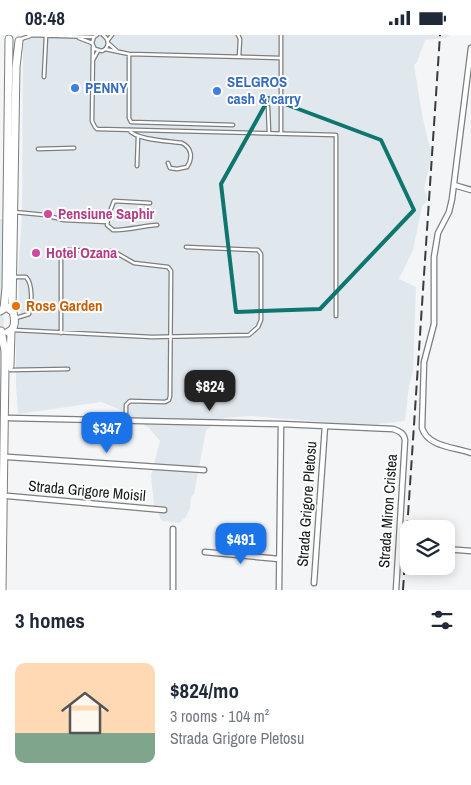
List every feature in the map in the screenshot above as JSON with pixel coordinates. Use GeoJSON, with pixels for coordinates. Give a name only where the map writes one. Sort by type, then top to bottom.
{"type":"FeatureCollection","features":[{"type":"Feature","properties":{"kind":"main road"},"geometry":{"type":"LineString","coordinates":[[9,37],[14,42],[21,38]]}},
{"type":"Feature","properties":{"kind":"main road"},"geometry":{"type":"LineString","coordinates":[[9,37],[3,241],[6,289],[1,310],[12,310]]}},
{"type":"Feature","properties":{"kind":"main road"},"geometry":{"type":"LineString","coordinates":[[7,590],[11,330],[15,318],[12,310],[12,212],[16,67],[21,38]]}},
{"type":"Feature","properties":{"kind":"main road"},"geometry":{"type":"LineString","coordinates":[[0,330],[6,332],[11,330]]}},
{"type":"Feature","properties":{"kind":"main road"},"geometry":{"type":"LineString","coordinates":[[0,330],[5,351],[2,426],[2,590]]}},
{"type":"Feature","properties":{"kind":"street"},"geometry":{"type":"LineString","coordinates":[[471,48],[454,185],[448,212],[438,233],[434,257],[434,319],[432,335],[424,362],[422,427],[424,433],[440,445],[471,453]]}},
{"type":"Feature","properties":{"kind":"street"},"geometry":{"type":"LineString","coordinates":[[454,185],[471,191]]}},
{"type":"Feature","properties":{"kind":"street","name":"Strada Grigore Pletosu"},"geometry":{"type":"LineString","coordinates":[[9,418],[281,424],[393,429],[403,435]]}},
{"type":"Feature","properties":{"kind":"street"},"geometry":{"type":"LineString","coordinates":[[279,590],[281,424]]}},
{"type":"Feature","properties":{"kind":"street","name":"Strada Grigore Pletosu"},"geometry":{"type":"LineString","coordinates":[[314,583],[325,426]]}},
{"type":"Feature","properties":{"kind":"street","name":"Strada Miron Cristea"},"geometry":{"type":"LineString","coordinates":[[396,590],[405,440],[403,435]]}},
{"type":"Feature","properties":{"kind":"street"},"geometry":{"type":"LineString","coordinates":[[8,457],[204,470]]}},
{"type":"Feature","properties":{"kind":"street","name":"Strada Grigore Moisil"},"geometry":{"type":"LineString","coordinates":[[8,496],[164,511]]}},
{"type":"Feature","properties":{"kind":"street"},"geometry":{"type":"LineString","coordinates":[[173,529],[174,590]]}},
{"type":"Feature","properties":{"kind":"street"},"geometry":{"type":"LineString","coordinates":[[455,550],[471,551]]}},
{"type":"Feature","properties":{"kind":"street"},"geometry":{"type":"LineString","coordinates":[[205,552],[279,559]]}},
{"type":"Feature","properties":{"kind":"lane"},"geometry":{"type":"LineString","coordinates":[[21,38],[30,35],[78,38],[95,36],[92,45],[92,124],[101,130],[269,132],[334,134],[337,136],[336,316]]}},
{"type":"Feature","properties":{"kind":"lane"},"geometry":{"type":"LineString","coordinates":[[104,35],[118,52]]}},
{"type":"Feature","properties":{"kind":"lane"},"geometry":{"type":"LineString","coordinates":[[105,49],[112,35]]}},
{"type":"Feature","properties":{"kind":"lane"},"geometry":{"type":"LineString","coordinates":[[238,35],[240,39],[239,57]]}},
{"type":"Feature","properties":{"kind":"lane"},"geometry":{"type":"LineString","coordinates":[[281,35],[281,133]]}},
{"type":"Feature","properties":{"kind":"lane"},"geometry":{"type":"LineString","coordinates":[[44,77],[46,36]]}},
{"type":"Feature","properties":{"kind":"lane"},"geometry":{"type":"LineString","coordinates":[[78,38],[92,45],[98,51]]}},
{"type":"Feature","properties":{"kind":"lane"},"geometry":{"type":"LineString","coordinates":[[92,62],[98,51],[105,49],[130,54],[280,58]]}},
{"type":"Feature","properties":{"kind":"lane"},"geometry":{"type":"LineString","coordinates":[[130,54],[129,118],[132,122],[233,125]]}},
{"type":"Feature","properties":{"kind":"lane"},"geometry":{"type":"LineString","coordinates":[[268,107],[269,132]]}},
{"type":"Feature","properties":{"kind":"lane"},"geometry":{"type":"LineString","coordinates":[[130,130],[131,133],[138,136],[182,143],[188,146],[190,159],[187,167],[174,169],[170,168],[168,163]]}},
{"type":"Feature","properties":{"kind":"lane"},"geometry":{"type":"LineString","coordinates":[[137,166],[138,136]]}},
{"type":"Feature","properties":{"kind":"lane"},"geometry":{"type":"LineString","coordinates":[[38,149],[74,147]]}},
{"type":"Feature","properties":{"kind":"lane"},"geometry":{"type":"LineString","coordinates":[[150,203],[114,201],[108,222],[109,227],[113,230],[157,225]]}},
{"type":"Feature","properties":{"kind":"lane"},"geometry":{"type":"LineString","coordinates":[[12,212],[45,215],[64,220],[108,222]]}},
{"type":"Feature","properties":{"kind":"lane"},"geometry":{"type":"LineString","coordinates":[[11,330],[171,336],[249,335],[258,327],[261,320],[261,254],[258,250],[186,247]]}},
{"type":"Feature","properties":{"kind":"lane"},"geometry":{"type":"LineString","coordinates":[[60,333],[61,253],[69,249],[113,251],[134,263],[168,267],[171,271],[169,400],[165,402],[130,401],[126,405],[126,420]]}},
{"type":"Feature","properties":{"kind":"lane"},"geometry":{"type":"LineString","coordinates":[[12,277],[26,277],[30,281],[29,313],[15,318]]}},
{"type":"Feature","properties":{"kind":"lane"},"geometry":{"type":"LineString","coordinates":[[10,370],[68,369]]}},
{"type":"Feature","properties":{"kind":"highlighted area"},"geometry":{"type":"Polygon","coordinates":[[[269,98],[381,140],[414,210],[320,309],[236,312],[221,184],[269,98]]]}},
{"type":"Feature","properties":{"kind":"shaded area"},"geometry":{"type":"Polygon","coordinates":[[[23,35],[450,35],[446,38],[425,40],[417,62],[414,65],[422,114],[428,141],[433,153],[424,188],[428,200],[422,206],[413,250],[399,279],[416,287],[413,371],[409,386],[405,421],[378,424],[348,424],[252,416],[224,418],[206,430],[190,508],[186,517],[179,523],[162,521],[154,505],[151,475],[160,441],[149,428],[124,411],[101,402],[18,414],[16,327],[20,313],[18,275],[22,216],[23,35]]]}},
{"type":"Feature","properties":{"kind":"shaded area"},"geometry":{"type":"Polygon","coordinates":[[[0,219],[4,219],[3,532],[0,532],[0,219]]]}},
{"type":"Feature","properties":{"kind":"railway"},"geometry":{"type":"LineString","coordinates":[[403,590],[440,35]]}},
{"type":"Feature","properties":{"kind":"place","name":"PENNY"},"geometry":{"type":"Point","coordinates":[75,88]}},
{"type":"Feature","properties":{"kind":"place","name":"SELGROS cash & carry"},"geometry":{"type":"Point","coordinates":[217,91]}},
{"type":"Feature","properties":{"kind":"place","name":"Pensiune Saphir"},"geometry":{"type":"Point","coordinates":[48,214]}},
{"type":"Feature","properties":{"kind":"place","name":"Hotel Ozana"},"geometry":{"type":"Point","coordinates":[36,253]}},
{"type":"Feature","properties":{"kind":"place","name":"Rose Garden"},"geometry":{"type":"Point","coordinates":[16,306]}}]}
